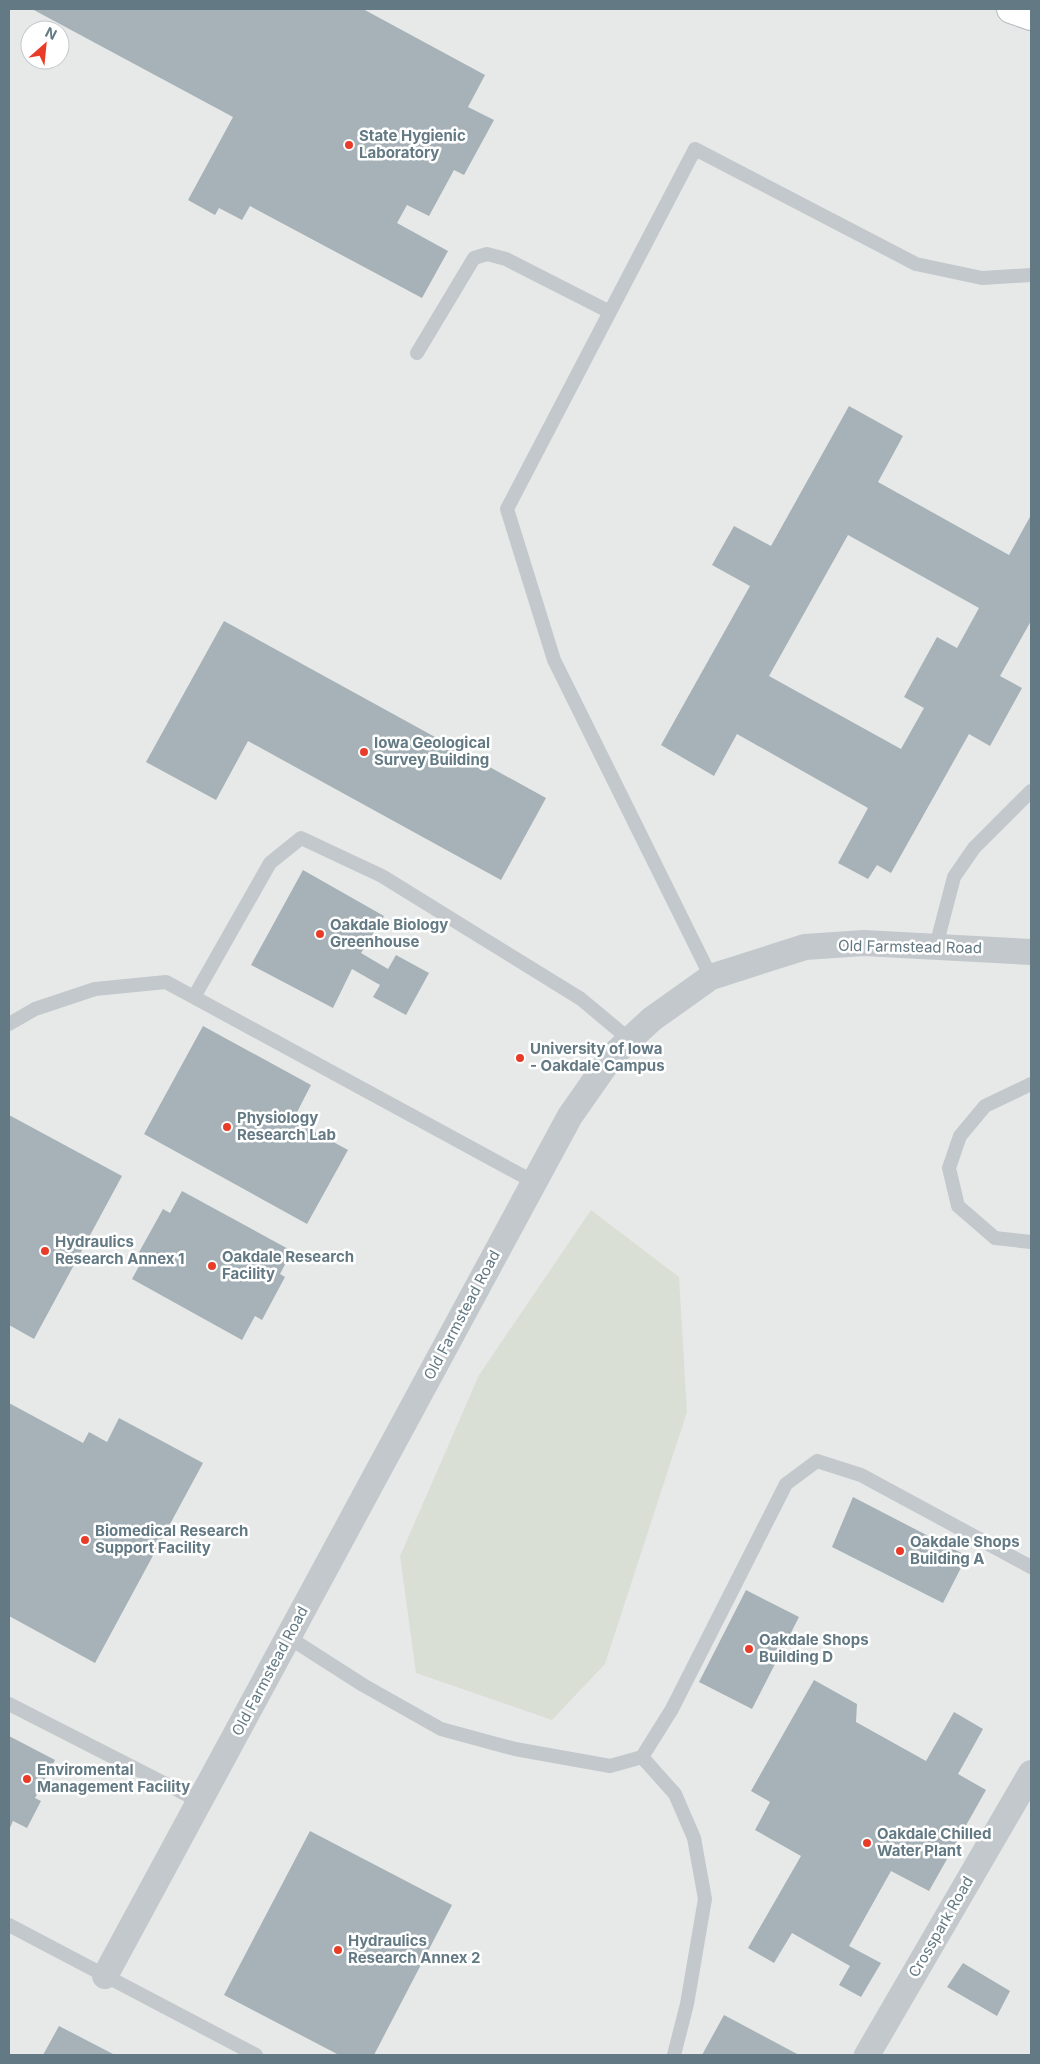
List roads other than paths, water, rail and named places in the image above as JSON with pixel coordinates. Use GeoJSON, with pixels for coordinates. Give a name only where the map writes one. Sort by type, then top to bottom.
{"type":"FeatureCollection","features":[{"type":"Feature","properties":{"kind":"main road"},"geometry":{"type":"LineString","coordinates":[[1011,9],[1031,16]]}},
{"type":"Feature","properties":{"kind":"street","name":"Old Farmstead Road"},"geometry":{"type":"LineString","coordinates":[[105,1976],[570,1116],[612,1056],[652,1019],[711,977],[805,947],[864,943],[1031,952]]}},
{"type":"Feature","properties":{"kind":"street","name":"Crosspark Road"},"geometry":{"type":"LineString","coordinates":[[867,2055],[1031,1772]]}},
{"type":"Feature","properties":{"kind":"lane"},"geometry":{"type":"LineString","coordinates":[[711,977],[554,660],[507,509],[695,149],[916,264],[982,278],[1031,275]]}},
{"type":"Feature","properties":{"kind":"lane"},"geometry":{"type":"LineString","coordinates":[[417,354],[474,258],[487,254],[506,258],[610,312]]}},
{"type":"Feature","properties":{"kind":"lane"},"geometry":{"type":"LineString","coordinates":[[936,946],[954,877],[974,848],[1031,791]]}},
{"type":"Feature","properties":{"kind":"lane"},"geometry":{"type":"LineString","coordinates":[[194,997],[270,863],[301,838],[382,876],[580,999],[630,1040]]}},
{"type":"Feature","properties":{"kind":"lane"},"geometry":{"type":"LineString","coordinates":[[9,1024],[34,1010],[95,989],[166,982],[534,1182]]}},
{"type":"Feature","properties":{"kind":"lane"},"geometry":{"type":"LineString","coordinates":[[1031,1084],[986,1106],[960,1136],[949,1168],[958,1206],[995,1238],[1031,1242]]}},
{"type":"Feature","properties":{"kind":"lane"},"geometry":{"type":"LineString","coordinates":[[288,1637],[363,1685],[441,1729],[515,1750],[610,1766],[642,1757],[672,1709],[786,1484],[816,1461],[861,1475],[1031,1568]]}},
{"type":"Feature","properties":{"kind":"lane"},"geometry":{"type":"LineString","coordinates":[[9,1704],[199,1801]]}},
{"type":"Feature","properties":{"kind":"lane"},"geometry":{"type":"LineString","coordinates":[[642,1757],[675,1794],[694,1838],[705,1899],[687,2004],[674,2055]]}},
{"type":"Feature","properties":{"kind":"lane"},"geometry":{"type":"LineString","coordinates":[[9,1925],[256,2055]]}},
{"type":"Feature","properties":{"kind":"place","name":"State Hygienic Laboratory"},"geometry":{"type":"Point","coordinates":[349,145]}},
{"type":"Feature","properties":{"kind":"place","name":"Iowa Geological Survey Building"},"geometry":{"type":"Point","coordinates":[364,752]}},
{"type":"Feature","properties":{"kind":"place","name":"Oakdale Biology Greenhouse"},"geometry":{"type":"Point","coordinates":[320,934]}},
{"type":"Feature","properties":{"kind":"place","name":"University of Iowa - Oakdale Campus"},"geometry":{"type":"Point","coordinates":[520,1058]}},
{"type":"Feature","properties":{"kind":"place","name":"Physiology Research Lab"},"geometry":{"type":"Point","coordinates":[227,1127]}},
{"type":"Feature","properties":{"kind":"place","name":"Hydraulics Research Annex 1"},"geometry":{"type":"Point","coordinates":[45,1251]}},
{"type":"Feature","properties":{"kind":"place","name":"Oakdale Research Facility"},"geometry":{"type":"Point","coordinates":[212,1266]}},
{"type":"Feature","properties":{"kind":"place","name":"Biomedical Research Support Facility"},"geometry":{"type":"Point","coordinates":[85,1540]}},
{"type":"Feature","properties":{"kind":"place","name":"Oakdale Shops Building A"},"geometry":{"type":"Point","coordinates":[900,1551]}},
{"type":"Feature","properties":{"kind":"place","name":"Oakdale Shops Building D"},"geometry":{"type":"Point","coordinates":[749,1649]}},
{"type":"Feature","properties":{"kind":"place","name":"Enviromental Management Facility"},"geometry":{"type":"Point","coordinates":[27,1779]}},
{"type":"Feature","properties":{"kind":"place","name":"Oakdale Chilled Water Plant"},"geometry":{"type":"Point","coordinates":[867,1843]}},
{"type":"Feature","properties":{"kind":"place","name":"Hydraulics Research Annex 2"},"geometry":{"type":"Point","coordinates":[338,1950]}}]}
